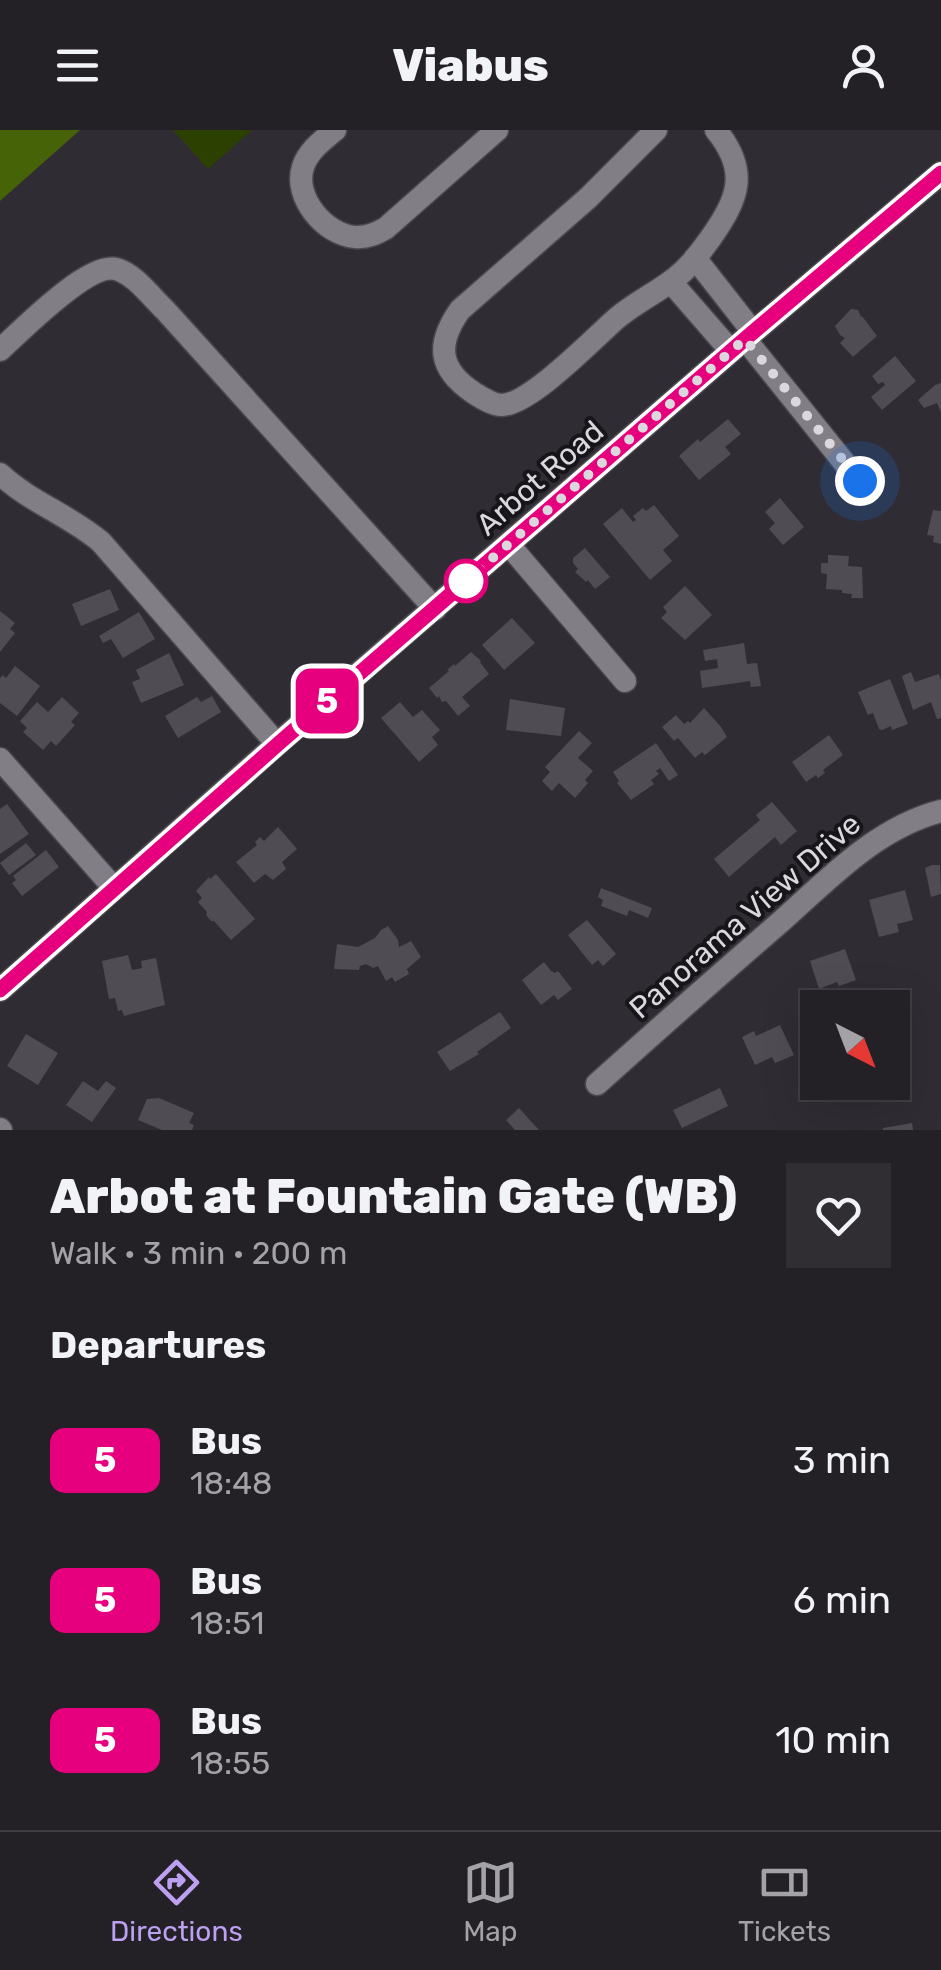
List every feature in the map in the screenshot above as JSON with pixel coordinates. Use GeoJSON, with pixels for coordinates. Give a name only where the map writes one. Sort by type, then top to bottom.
{"type":"FeatureCollection","features":[{"type":"Feature","properties":{"kind":"street"},"geometry":{"type":"LineString","coordinates":[[334,130],[304,164],[303,192],[319,218],[334,230],[358,238],[386,228],[497,130]]}},
{"type":"Feature","properties":{"kind":"street"},"geometry":{"type":"LineString","coordinates":[[656,130],[588,198],[460,310],[448,327],[444,343],[447,366],[461,384],[490,402],[503,405],[521,399],[621,314],[672,282],[696,258],[729,209],[736,191],[736,164],[728,144],[716,130]]}},
{"type":"Feature","properties":{"kind":"street","name":"Arbot Road"},"geometry":{"type":"LineString","coordinates":[[0,990],[278,744],[941,172]]}},
{"type":"Feature","properties":{"kind":"street"},"geometry":{"type":"LineString","coordinates":[[696,258],[743,341],[860,481]]}},
{"type":"Feature","properties":{"kind":"street"},"geometry":{"type":"LineString","coordinates":[[0,350],[79,280],[102,269],[125,273],[165,310],[435,608]]}},
{"type":"Feature","properties":{"kind":"street"},"geometry":{"type":"LineString","coordinates":[[672,282],[743,341]]}},
{"type":"Feature","properties":{"kind":"street"},"geometry":{"type":"LineString","coordinates":[[0,474],[16,489],[81,525],[100,542],[278,744]]}},
{"type":"Feature","properties":{"kind":"street"},"geometry":{"type":"LineString","coordinates":[[508,545],[625,681]]}},
{"type":"Feature","properties":{"kind":"street"},"geometry":{"type":"LineString","coordinates":[[0,759],[114,888]]}},
{"type":"Feature","properties":{"kind":"street","name":"Panorama View Drive"},"geometry":{"type":"LineString","coordinates":[[597,1084],[858,854],[903,824],[941,811]]}},
{"type":"Feature","properties":{"kind":"green space"},"geometry":{"type":"Polygon","coordinates":[[[0,130],[80,130],[0,201],[0,130]]]}},
{"type":"Feature","properties":{"kind":"green space"},"geometry":{"type":"Polygon","coordinates":[[[173,130],[252,130],[208,169],[173,130]]]}},
{"type":"Feature","properties":{"kind":"building"},"geometry":{"type":"Polygon","coordinates":[[[851,309],[858,310],[877,336],[853,357],[840,343],[845,338],[835,326],[851,309]]]}},
{"type":"Feature","properties":{"kind":"building"},"geometry":{"type":"Polygon","coordinates":[[[895,356],[916,381],[882,410],[871,397],[885,385],[878,384],[872,376],[895,356]]]}},
{"type":"Feature","properties":{"kind":"building"},"geometry":{"type":"Polygon","coordinates":[[[941,383],[941,412],[937,403],[924,408],[918,400],[941,383]]]}},
{"type":"Feature","properties":{"kind":"building"},"geometry":{"type":"Polygon","coordinates":[[[728,419],[741,434],[725,447],[731,454],[699,480],[679,456],[728,419]]]}},
{"type":"Feature","properties":{"kind":"building"},"geometry":{"type":"Polygon","coordinates":[[[780,498],[804,527],[783,545],[769,529],[775,523],[765,512],[780,498]]]}},
{"type":"Feature","properties":{"kind":"building"},"geometry":{"type":"Polygon","coordinates":[[[654,505],[679,536],[663,550],[672,561],[650,580],[603,524],[622,508],[633,522],[633,516],[654,505]]]}},
{"type":"Feature","properties":{"kind":"building"},"geometry":{"type":"Polygon","coordinates":[[[933,510],[941,511],[941,544],[927,535],[933,510]]]}},
{"type":"Feature","properties":{"kind":"building"},"geometry":{"type":"Polygon","coordinates":[[[585,548],[610,577],[595,589],[575,572],[578,569],[573,558],[585,548]]]}},
{"type":"Feature","properties":{"kind":"building"},"geometry":{"type":"Polygon","coordinates":[[[828,555],[849,556],[848,566],[862,567],[863,598],[826,589],[827,574],[821,573],[821,563],[828,563],[828,555]]]}},
{"type":"Feature","properties":{"kind":"building"},"geometry":{"type":"Polygon","coordinates":[[[685,586],[712,615],[685,640],[661,618],[667,612],[663,607],[685,586]]]}},
{"type":"Feature","properties":{"kind":"building"},"geometry":{"type":"Polygon","coordinates":[[[110,589],[119,610],[81,626],[72,604],[110,589]]]}},
{"type":"Feature","properties":{"kind":"building"},"geometry":{"type":"Polygon","coordinates":[[[0,611],[15,623],[10,629],[15,633],[0,652],[0,611]]]}},
{"type":"Feature","properties":{"kind":"building"},"geometry":{"type":"Polygon","coordinates":[[[139,612],[155,639],[123,658],[111,639],[103,643],[99,636],[139,612]]]}},
{"type":"Feature","properties":{"kind":"building"},"geometry":{"type":"Polygon","coordinates":[[[512,618],[535,643],[504,670],[482,645],[512,618]]]}},
{"type":"Feature","properties":{"kind":"building"},"geometry":{"type":"Polygon","coordinates":[[[744,643],[747,664],[757,663],[761,686],[751,687],[750,681],[702,688],[700,671],[718,668],[717,659],[705,661],[703,650],[744,643]]]}},
{"type":"Feature","properties":{"kind":"building"},"geometry":{"type":"Polygon","coordinates":[[[471,652],[489,674],[462,697],[470,706],[458,716],[429,688],[471,652]]]}},
{"type":"Feature","properties":{"kind":"building"},"geometry":{"type":"Polygon","coordinates":[[[169,653],[184,685],[141,703],[132,682],[140,679],[136,670],[169,653]]]}},
{"type":"Feature","properties":{"kind":"building"},"geometry":{"type":"Polygon","coordinates":[[[15,666],[40,686],[17,716],[0,703],[0,678],[6,678],[15,666]]]}},
{"type":"Feature","properties":{"kind":"building"},"geometry":{"type":"Polygon","coordinates":[[[911,672],[915,682],[939,674],[941,718],[937,719],[931,702],[913,710],[902,676],[911,672]]]}},
{"type":"Feature","properties":{"kind":"building"},"geometry":{"type":"Polygon","coordinates":[[[890,679],[908,724],[882,730],[873,713],[868,715],[858,692],[890,679]]]}},
{"type":"Feature","properties":{"kind":"building"},"geometry":{"type":"Polygon","coordinates":[[[212,696],[221,712],[178,738],[165,716],[197,697],[201,702],[212,696]]]}},
{"type":"Feature","properties":{"kind":"building"},"geometry":{"type":"Polygon","coordinates":[[[62,697],[79,713],[71,722],[75,725],[56,746],[51,741],[43,750],[23,732],[27,728],[20,721],[37,702],[48,712],[62,697]]]}},
{"type":"Feature","properties":{"kind":"building"},"geometry":{"type":"Polygon","coordinates":[[[510,699],[565,708],[561,736],[506,730],[510,699]]]}},
{"type":"Feature","properties":{"kind":"building"},"geometry":{"type":"Polygon","coordinates":[[[400,702],[413,717],[422,710],[440,730],[432,737],[438,745],[419,762],[381,718],[400,702]]]}},
{"type":"Feature","properties":{"kind":"building"},"geometry":{"type":"Polygon","coordinates":[[[704,708],[727,737],[695,758],[662,727],[676,715],[684,724],[690,723],[704,708]]]}},
{"type":"Feature","properties":{"kind":"building"},"geometry":{"type":"Polygon","coordinates":[[[579,731],[592,743],[578,758],[593,771],[575,798],[559,783],[552,791],[542,781],[550,772],[545,767],[579,731]]]}},
{"type":"Feature","properties":{"kind":"building"},"geometry":{"type":"Polygon","coordinates":[[[829,735],[843,755],[823,770],[825,773],[806,782],[792,762],[829,735]]]}},
{"type":"Feature","properties":{"kind":"building"},"geometry":{"type":"Polygon","coordinates":[[[656,743],[678,775],[669,781],[660,768],[651,780],[654,784],[631,800],[613,772],[656,743]]]}},
{"type":"Feature","properties":{"kind":"building"},"geometry":{"type":"Polygon","coordinates":[[[772,802],[797,831],[781,845],[775,837],[729,877],[714,859],[760,820],[756,815],[772,802]]]}},
{"type":"Feature","properties":{"kind":"building"},"geometry":{"type":"Polygon","coordinates":[[[7,804],[29,834],[0,854],[0,809],[7,804]]]}},
{"type":"Feature","properties":{"kind":"building"},"geometry":{"type":"Polygon","coordinates":[[[278,827],[297,849],[282,862],[286,869],[273,880],[265,874],[254,883],[236,862],[257,845],[260,837],[264,841],[278,827]]]}},
{"type":"Feature","properties":{"kind":"building"},"geometry":{"type":"Polygon","coordinates":[[[26,843],[36,855],[9,875],[0,863],[26,843]]]}},
{"type":"Feature","properties":{"kind":"building"},"geometry":{"type":"Polygon","coordinates":[[[46,850],[59,867],[22,896],[12,883],[16,880],[13,876],[46,850]]]}},
{"type":"Feature","properties":{"kind":"building"},"geometry":{"type":"Polygon","coordinates":[[[940,865],[941,894],[931,897],[925,868],[940,865]]]}},
{"type":"Feature","properties":{"kind":"building"},"geometry":{"type":"Polygon","coordinates":[[[216,874],[255,919],[231,940],[198,902],[202,898],[196,891],[216,874]]]}},
{"type":"Feature","properties":{"kind":"building"},"geometry":{"type":"Polygon","coordinates":[[[601,888],[652,908],[648,918],[629,910],[627,916],[601,906],[601,888]]]}},
{"type":"Feature","properties":{"kind":"building"},"geometry":{"type":"Polygon","coordinates":[[[905,890],[913,920],[897,924],[899,932],[879,937],[869,900],[905,890]]]}},
{"type":"Feature","properties":{"kind":"building"},"geometry":{"type":"Polygon","coordinates":[[[587,920],[616,954],[603,966],[598,960],[592,965],[568,935],[587,920]]]}},
{"type":"Feature","properties":{"kind":"building"},"geometry":{"type":"Polygon","coordinates":[[[388,926],[399,947],[411,941],[421,957],[407,969],[409,974],[395,982],[392,977],[386,981],[378,966],[334,969],[337,944],[358,947],[388,926]]]}},
{"type":"Feature","properties":{"kind":"building"},"geometry":{"type":"Polygon","coordinates":[[[845,949],[856,980],[819,989],[810,961],[845,949]]]}},
{"type":"Feature","properties":{"kind":"building"},"geometry":{"type":"Polygon","coordinates":[[[128,955],[132,970],[142,968],[141,961],[156,958],[165,1005],[124,1016],[122,1010],[118,1011],[115,998],[109,999],[102,961],[128,955]]]}},
{"type":"Feature","properties":{"kind":"building"},"geometry":{"type":"Polygon","coordinates":[[[544,962],[551,971],[558,971],[572,989],[558,1000],[554,995],[541,1005],[522,980],[544,962]]]}},
{"type":"Feature","properties":{"kind":"building"},"geometry":{"type":"Polygon","coordinates":[[[500,1012],[511,1028],[450,1071],[437,1052],[500,1012]]]}},
{"type":"Feature","properties":{"kind":"building"},"geometry":{"type":"Polygon","coordinates":[[[780,1025],[794,1055],[775,1063],[772,1057],[755,1065],[742,1037],[754,1031],[756,1036],[780,1025]]]}},
{"type":"Feature","properties":{"kind":"building"},"geometry":{"type":"Polygon","coordinates":[[[26,1034],[58,1053],[38,1085],[7,1066],[26,1034]]]}},
{"type":"Feature","properties":{"kind":"building"},"geometry":{"type":"Polygon","coordinates":[[[83,1081],[98,1091],[106,1081],[116,1088],[92,1122],[66,1105],[83,1081]]]}},
{"type":"Feature","properties":{"kind":"building"},"geometry":{"type":"Polygon","coordinates":[[[720,1088],[728,1106],[682,1128],[673,1110],[720,1088]]]}},
{"type":"Feature","properties":{"kind":"building"},"geometry":{"type":"Polygon","coordinates":[[[159,1098],[194,1113],[189,1123],[194,1125],[192,1130],[162,1130],[138,1120],[147,1099],[159,1098]]]}},
{"type":"Feature","properties":{"kind":"building"},"geometry":{"type":"Polygon","coordinates":[[[519,1108],[539,1130],[515,1130],[506,1120],[519,1108]]]}},
{"type":"Feature","properties":{"kind":"building"},"geometry":{"type":"Polygon","coordinates":[[[912,1123],[913,1130],[883,1130],[883,1128],[912,1123]]]}},
{"type":"Feature","properties":{"kind":"bus line","name":"5"},"geometry":{"type":"LineString","coordinates":[[0,990],[278,744],[941,173]]}},
{"type":"Feature","properties":{"kind":"route"},"geometry":{"type":"LineString","coordinates":[[466,581],[745,339],[860,481]]}}]}
